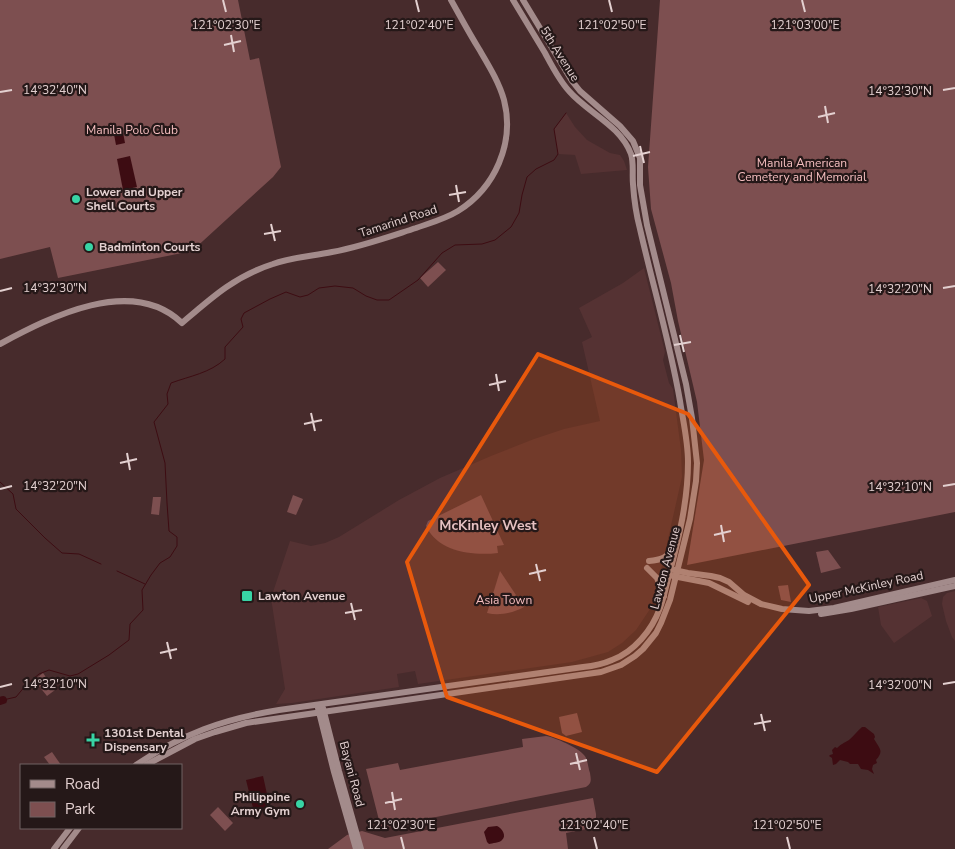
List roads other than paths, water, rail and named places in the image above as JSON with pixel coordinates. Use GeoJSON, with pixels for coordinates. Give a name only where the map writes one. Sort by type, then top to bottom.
{"type":"FeatureCollection","features":[{"type":"Feature","properties":{"kind":"main road","name":"Tamarind Road"},"geometry":{"type":"LineString","coordinates":[[0,344],[32,327],[74,310],[112,302],[132,302],[154,306],[169,312],[182,323],[229,284],[249,273],[275,263],[333,252],[401,233],[456,212],[478,195],[492,178],[504,149],[507,133],[506,112],[500,87],[450,0]]}},
{"type":"Feature","properties":{"kind":"main road","name":"5th Avenue"},"geometry":{"type":"LineString","coordinates":[[514,0],[564,86],[615,130],[627,145],[632,159]]}},
{"type":"Feature","properties":{"kind":"main road","name":"5th Avenue"},"geometry":{"type":"LineString","coordinates":[[523,0],[572,80],[584,95],[620,126],[633,141],[640,158]]}},
{"type":"Feature","properties":{"kind":"main road","name":"Lawton Avenue"},"geometry":{"type":"LineString","coordinates":[[138,764],[182,738],[226,721],[256,714],[321,708],[605,663],[624,655],[642,638],[655,619],[673,573],[690,518],[696,446],[686,384],[642,200],[640,158]]}},
{"type":"Feature","properties":{"kind":"main road","name":"Lawton Avenue"},"geometry":{"type":"LineString","coordinates":[[148,764],[195,739],[246,723],[308,714],[321,708],[338,709],[610,670],[635,656],[656,633],[667,611],[686,498],[688,448],[673,366],[639,227],[632,181],[632,159]]}},
{"type":"Feature","properties":{"kind":"main road"},"geometry":{"type":"LineString","coordinates":[[664,596],[657,578],[648,564],[667,556],[674,548],[678,539]]}},
{"type":"Feature","properties":{"kind":"main road","name":"Upper McKinley Road"},"geometry":{"type":"LineString","coordinates":[[673,573],[718,577],[756,602],[776,608],[804,611],[820,610],[955,580]]}},
{"type":"Feature","properties":{"kind":"main road","name":"Upper McKinley Road"},"geometry":{"type":"LineString","coordinates":[[673,573],[709,583],[766,609],[805,615],[851,609],[955,586]]}},
{"type":"Feature","properties":{"kind":"main road","name":"Bayani Road"},"geometry":{"type":"LineString","coordinates":[[321,708],[356,849]]}},
{"type":"Feature","properties":{"kind":"main road"},"geometry":{"type":"LineString","coordinates":[[308,714],[325,727],[331,716],[338,709]]}},
{"type":"Feature","properties":{"kind":"main road","name":"Bayani Road"},"geometry":{"type":"LineString","coordinates":[[337,772],[361,849]]}},
{"type":"Feature","properties":{"kind":"main road"},"geometry":{"type":"LineString","coordinates":[[54,849],[69,829]]}},
{"type":"Feature","properties":{"kind":"main road"},"geometry":{"type":"LineString","coordinates":[[63,849],[78,829]]}},
{"type":"Feature","properties":{"kind":"waterway"},"geometry":{"type":"LineString","coordinates":[[3,700],[16,697],[39,674],[49,670],[70,676],[78,674],[129,640],[130,624],[143,610],[142,590],[160,563],[170,557],[177,546],[177,537],[169,531],[165,463],[154,422],[168,404],[167,394],[171,383],[213,368],[225,359],[225,347],[243,327],[241,319],[244,313],[270,299],[286,292],[300,297],[308,295],[319,288],[335,286],[353,288],[377,300],[389,300],[418,280],[442,253],[455,245],[482,244],[495,240],[511,227],[519,213],[527,177],[536,169],[554,160],[558,154],[554,129],[566,113]]}},
{"type":"Feature","properties":{"kind":"waterway"},"geometry":{"type":"LineString","coordinates":[[0,482],[13,494],[16,509],[62,553],[79,554],[101,564]]}},
{"type":"Feature","properties":{"kind":"waterway"},"geometry":{"type":"LineString","coordinates":[[117,571],[145,584]]}},
{"type":"Feature","properties":{"kind":"place","name":"Lower and Upper Shell Courts"},"geometry":{"type":"Point","coordinates":[76,199]}},
{"type":"Feature","properties":{"kind":"place","name":"Badminton Courts"},"geometry":{"type":"Point","coordinates":[89,247]}},
{"type":"Feature","properties":{"kind":"place","name":"Lawton Avenue"},"geometry":{"type":"Point","coordinates":[247,596]}},
{"type":"Feature","properties":{"kind":"place","name":"1301st Dental Dispensary"},"geometry":{"type":"Point","coordinates":[93,740]}},
{"type":"Feature","properties":{"kind":"place","name":"Philippine Army Gym"},"geometry":{"type":"Point","coordinates":[300,804]}},
{"type":"Feature","properties":{"kind":"district","name":"McKinley West"},"geometry":{"type":"Point","coordinates":[488,525]}},
{"type":"Feature","properties":{"kind":"park label","name":"Manila Polo Club"},"geometry":{"type":"Point","coordinates":[132,130]}},
{"type":"Feature","properties":{"kind":"park label","name":"Manila American Cemetery and Memorial"},"geometry":{"type":"Point","coordinates":[802,170]}},
{"type":"Feature","properties":{"kind":"park label","name":"Asia Town"},"geometry":{"type":"Point","coordinates":[504,600]}}]}
